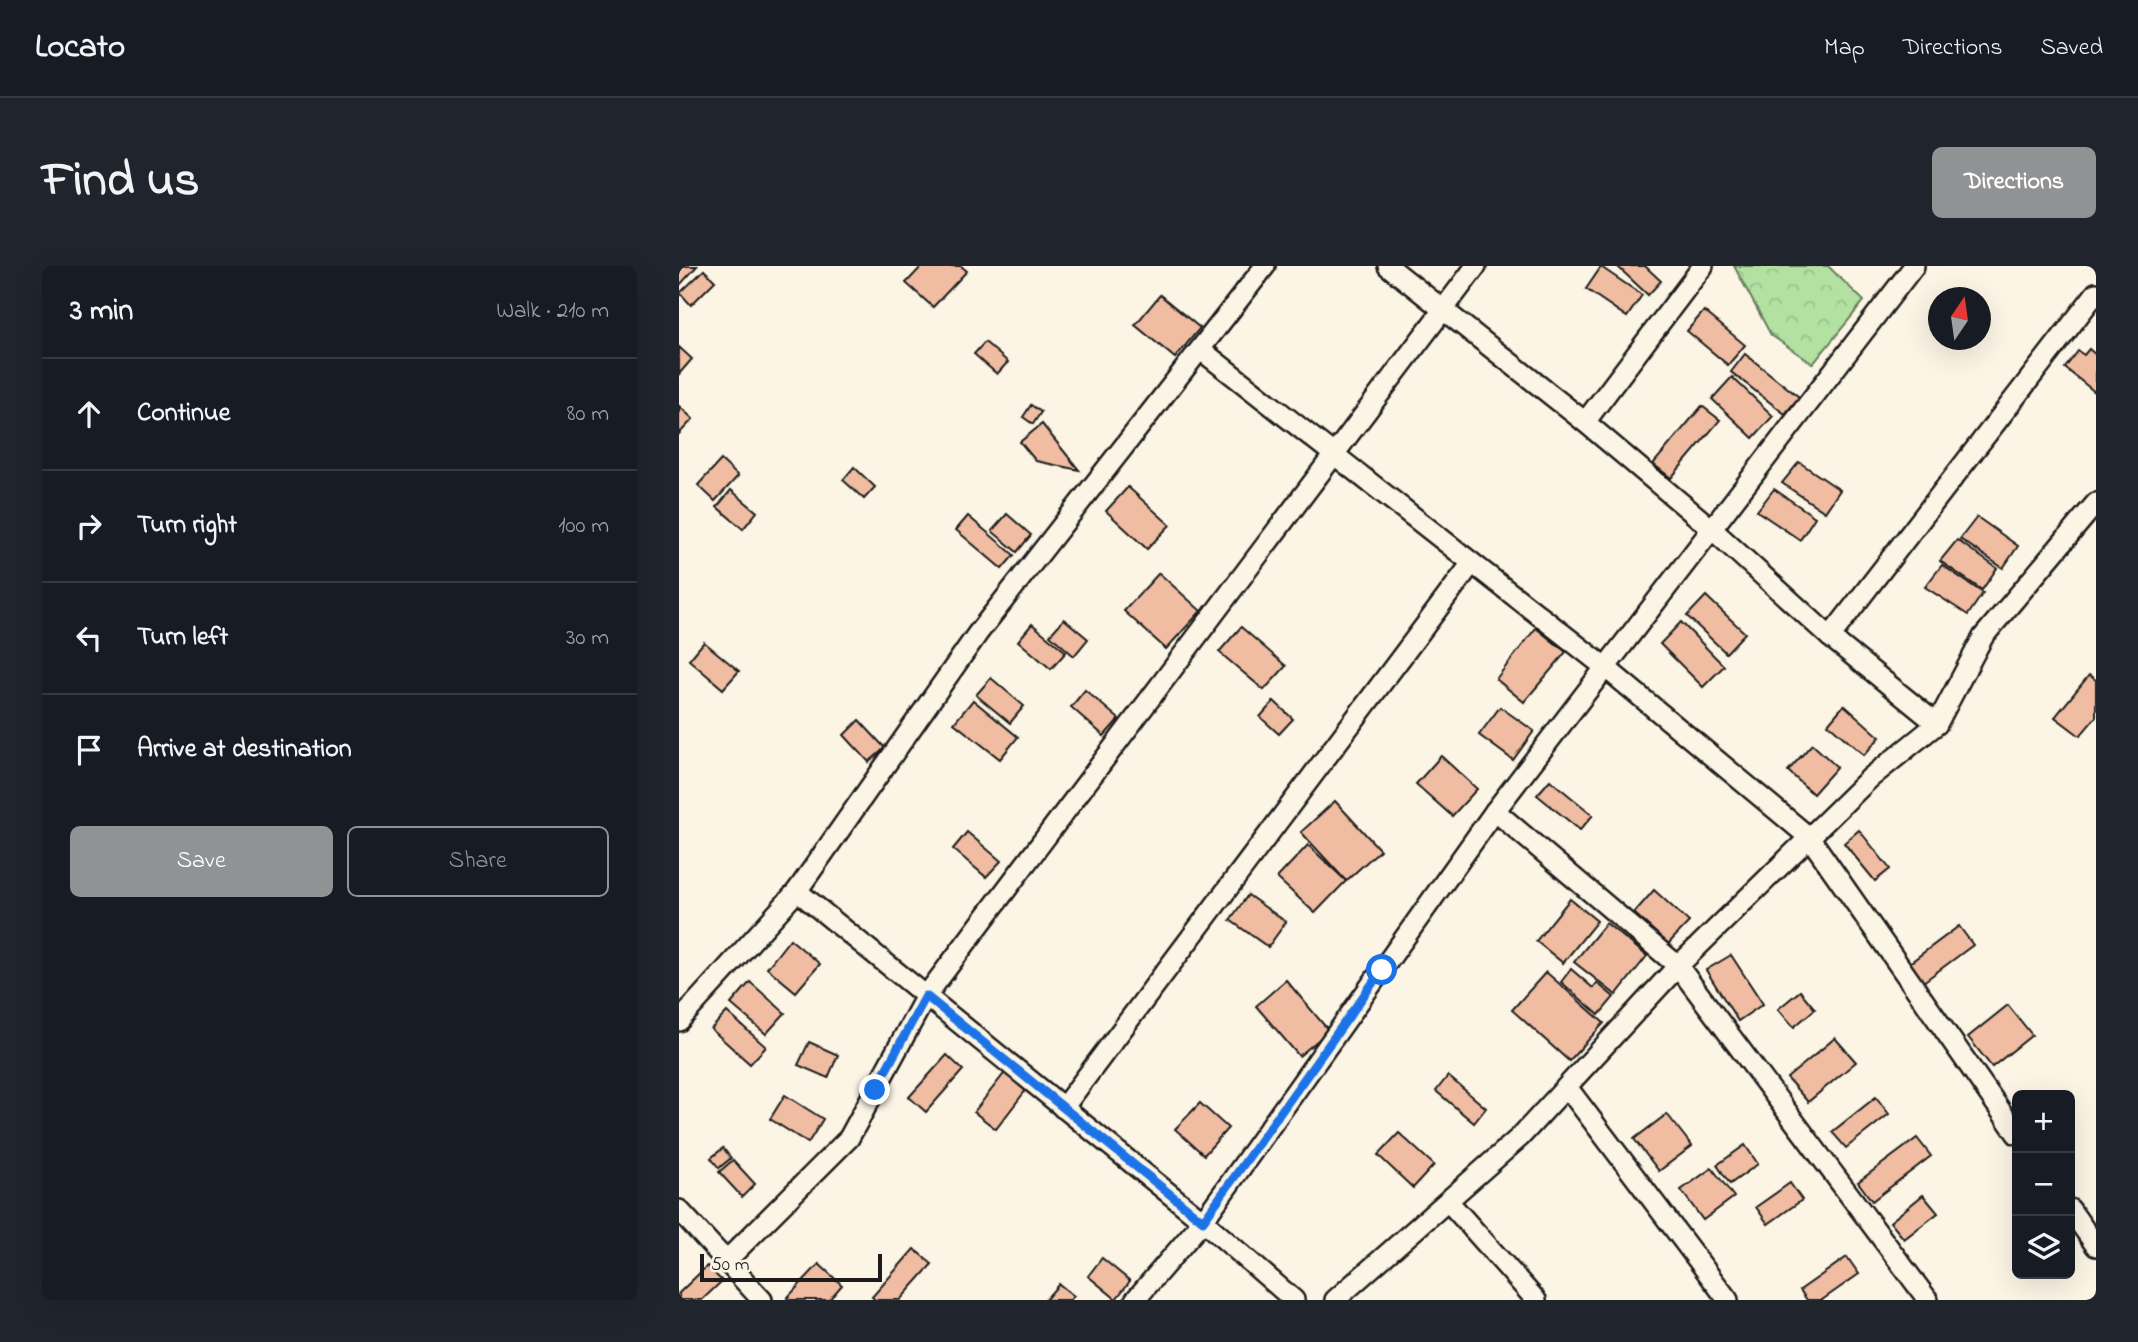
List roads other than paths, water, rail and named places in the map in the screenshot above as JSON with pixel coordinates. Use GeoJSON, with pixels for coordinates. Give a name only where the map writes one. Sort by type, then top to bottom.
{"type":"FeatureCollection","features":[{"type":"Feature","properties":{"kind":"street"},"geometry":{"type":"LineString","coordinates":[[679,1021],[797,891],[978,634],[1265,266]]}},
{"type":"Feature","properties":{"kind":"street"},"geometry":{"type":"LineString","coordinates":[[1388,266],[1585,422],[1713,530],[1830,637],[1937,724]]}},
{"type":"Feature","properties":{"kind":"street"},"geometry":{"type":"LineString","coordinates":[[727,1260],[849,1138],[926,996],[1476,266]]}},
{"type":"Feature","properties":{"kind":"street"},"geometry":{"type":"LineString","coordinates":[[1585,422],[1703,266]]}},
{"type":"Feature","properties":{"kind":"street"},"geometry":{"type":"LineString","coordinates":[[1135,1300],[1203,1221],[1495,811],[1914,266]]}},
{"type":"Feature","properties":{"kind":"street"},"geometry":{"type":"LineString","coordinates":[[1830,637],[2096,293]]}},
{"type":"Feature","properties":{"kind":"street"},"geometry":{"type":"LineString","coordinates":[[1201,350],[1606,668],[1810,838],[2012,1127]]}},
{"type":"Feature","properties":{"kind":"street"},"geometry":{"type":"LineString","coordinates":[[1338,1299],[1520,1137],[1678,966],[1870,778],[1937,724],[1983,637],[2096,503]]}},
{"type":"Feature","properties":{"kind":"street"},"geometry":{"type":"LineString","coordinates":[[1063,1108],[1472,563]]}},
{"type":"Feature","properties":{"kind":"street"},"geometry":{"type":"LineString","coordinates":[[1495,811],[1678,966],[1928,1300]]}},
{"type":"Feature","properties":{"kind":"street"},"geometry":{"type":"LineString","coordinates":[[797,891],[1203,1221],[1294,1300]]}},
{"type":"Feature","properties":{"kind":"street"},"geometry":{"type":"LineString","coordinates":[[1567,1087],[1728,1300]]}},
{"type":"Feature","properties":{"kind":"street"},"geometry":{"type":"LineString","coordinates":[[1448,1201],[1536,1300]]}},
{"type":"Feature","properties":{"kind":"street"},"geometry":{"type":"LineString","coordinates":[[679,1210],[762,1300]]}},
{"type":"Feature","properties":{"kind":"street"},"geometry":{"type":"LineString","coordinates":[[2075,1216],[2096,1246]]}}]}
